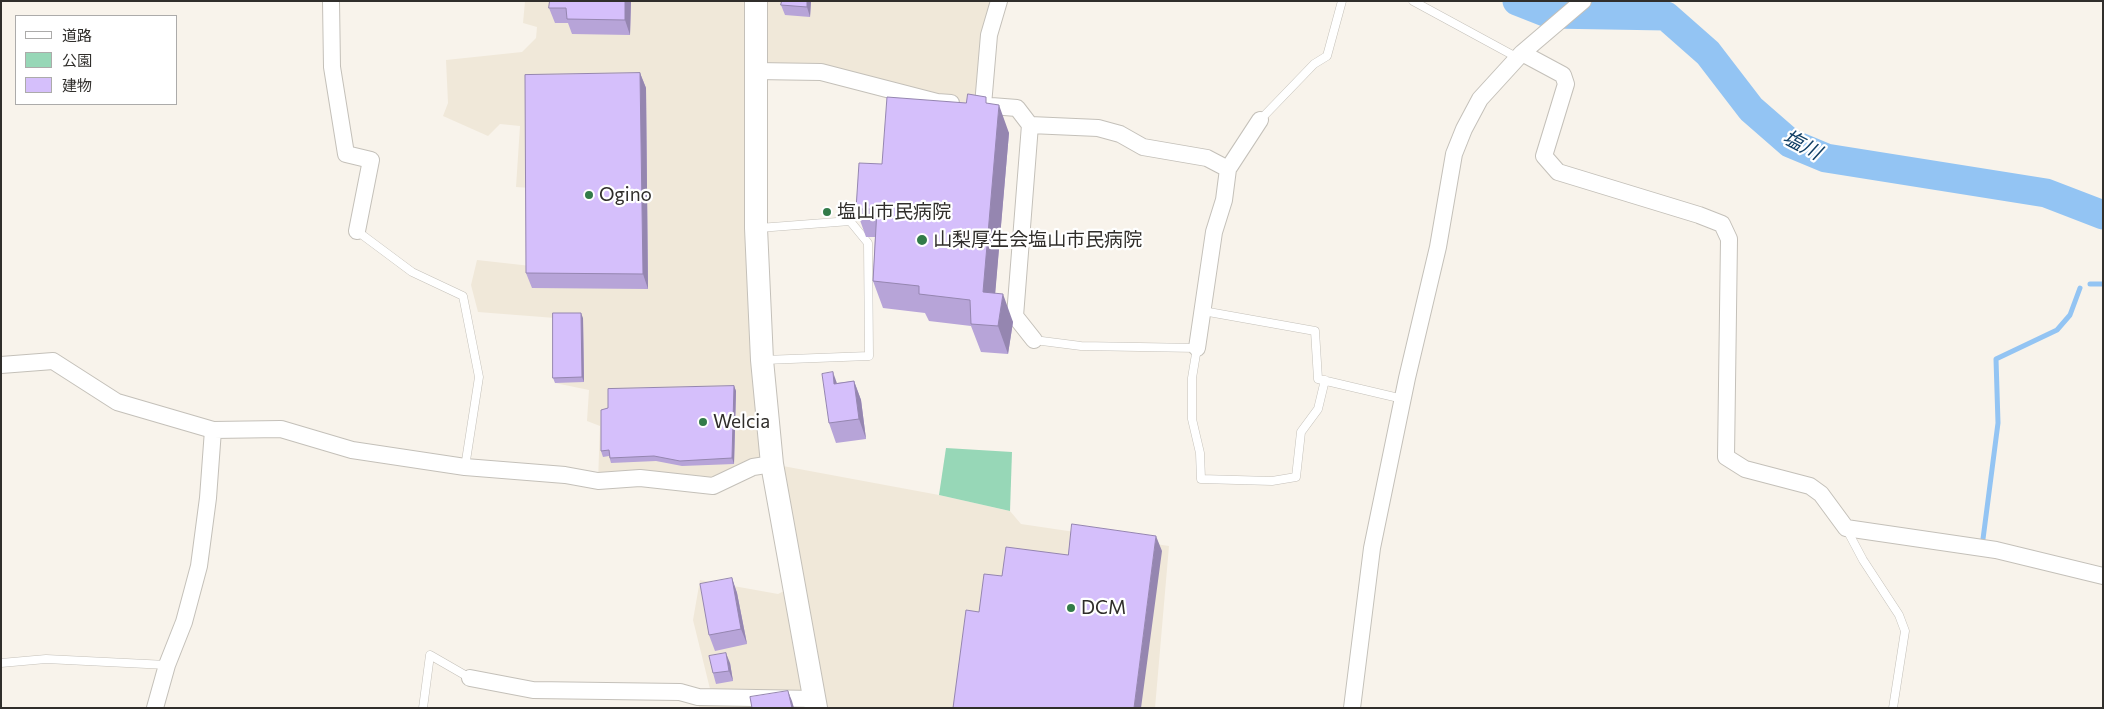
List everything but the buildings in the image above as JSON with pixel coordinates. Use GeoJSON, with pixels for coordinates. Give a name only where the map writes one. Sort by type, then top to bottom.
{"type":"FeatureCollection","features":[{"type":"Feature","properties":{"kind":"street"},"geometry":{"type":"LineString","coordinates":[[330,1],[332,67],[346,154],[371,160],[357,231]]}},
{"type":"Feature","properties":{"kind":"street"},"geometry":{"type":"LineString","coordinates":[[470,678],[533,690],[680,692],[698,697],[816,704],[772,464],[762,360],[756,228],[756,1]]}},
{"type":"Feature","properties":{"kind":"street"},"geometry":{"type":"LineString","coordinates":[[983,105],[989,35],[1000,1]]}},
{"type":"Feature","properties":{"kind":"street"},"geometry":{"type":"LineString","coordinates":[[1352,708],[1372,548],[1403,399],[1438,248],[1454,154],[1464,129],[1480,99],[1520,55],[1582,3]]}},
{"type":"Feature","properties":{"kind":"street"},"geometry":{"type":"LineString","coordinates":[[1520,55],[1563,75],[1566,84],[1544,156],[1558,172],[1699,215],[1722,224],[1730,239],[1726,457],[1745,469],[1810,486],[1822,494],[1846,528],[1996,550],[2103,576]]}},
{"type":"Feature","properties":{"kind":"street"},"geometry":{"type":"LineString","coordinates":[[756,70],[821,72],[937,102],[1017,108],[1030,126],[1015,316],[1034,340]]}},
{"type":"Feature","properties":{"kind":"street"},"geometry":{"type":"LineString","coordinates":[[1197,348],[1214,232],[1224,200],[1228,169],[1260,120]]}},
{"type":"Feature","properties":{"kind":"street"},"geometry":{"type":"LineString","coordinates":[[1030,126],[1098,128],[1120,134],[1143,147],[1207,158],[1228,169]]}},
{"type":"Feature","properties":{"kind":"street"},"geometry":{"type":"LineString","coordinates":[[1,364],[53,361],[117,402],[213,430],[281,429],[352,450],[465,467],[565,475],[598,481],[640,478],[713,486],[753,467],[772,464]]}},
{"type":"Feature","properties":{"kind":"street"},"geometry":{"type":"LineString","coordinates":[[155,708],[167,665],[184,622],[199,566],[208,498],[213,430]]}},
{"type":"Feature","properties":{"kind":"lane"},"geometry":{"type":"LineString","coordinates":[[1260,120],[1314,64],[1328,56],[1342,1]]}},
{"type":"Feature","properties":{"kind":"lane"},"geometry":{"type":"LineString","coordinates":[[1413,1],[1520,55]]}},
{"type":"Feature","properties":{"kind":"lane"},"geometry":{"type":"LineString","coordinates":[[756,228],[850,221],[868,243],[869,356],[762,360]]}},
{"type":"Feature","properties":{"kind":"lane"},"geometry":{"type":"LineString","coordinates":[[357,231],[412,272],[463,296],[479,377],[465,467]]}},
{"type":"Feature","properties":{"kind":"lane"},"geometry":{"type":"LineString","coordinates":[[1203,311],[1315,331],[1318,379],[1403,399]]}},
{"type":"Feature","properties":{"kind":"lane"},"geometry":{"type":"LineString","coordinates":[[1034,340],[1080,346],[1197,348],[1192,378],[1192,419],[1200,453],[1201,479],[1272,481],[1296,477],[1301,432],[1318,409],[1325,380]]}},
{"type":"Feature","properties":{"kind":"lane"},"geometry":{"type":"LineString","coordinates":[[1846,528],[1862,560],[1899,615],[1905,631],[1893,708]]}},
{"type":"Feature","properties":{"kind":"lane"},"geometry":{"type":"LineString","coordinates":[[423,708],[430,655],[470,678]]}},
{"type":"Feature","properties":{"kind":"lane"},"geometry":{"type":"LineString","coordinates":[[1,663],[46,659],[167,665]]}},
{"type":"Feature","properties":{"kind":"shaded area"},"geometry":{"type":"Polygon","coordinates":[[[525,1],[999,1],[983,105],[937,102],[821,72],[756,71],[772,464],[939,495],[1010,511],[1021,524],[1169,546],[1155,708],[699,708],[698,697],[712,697],[693,620],[700,580],[778,594],[794,586],[772,465],[713,486],[598,481],[600,426],[587,421],[589,390],[555,383],[555,318],[478,312],[471,285],[477,260],[531,266],[531,188],[516,187],[520,126],[500,124],[488,136],[443,116],[448,103],[446,60],[522,52],[536,38],[537,27],[523,23],[525,1]]]}},
{"type":"Feature","properties":{"kind":"green space"},"geometry":{"type":"Polygon","coordinates":[[[946,448],[1012,452],[1010,511],[939,495],[946,448]]]}},
{"type":"Feature","properties":{"kind":"waterway","name":"塩川"},"geometry":{"type":"LineString","coordinates":[[1517,1],[1550,14],[1666,16],[1708,53],[1751,109],[1790,143],[1826,158],[2046,193],[2103,215]]}},
{"type":"Feature","properties":{"kind":"waterway"},"geometry":{"type":"LineString","coordinates":[[2090,284],[2103,284]]}},
{"type":"Feature","properties":{"kind":"waterway"},"geometry":{"type":"LineString","coordinates":[[1983,539],[1998,423],[1996,359],[2057,330],[2070,315],[2080,288]]}},
{"type":"Feature","properties":{"kind":"place","name":"Ogino"},"geometry":{"type":"Point","coordinates":[589,195]}},
{"type":"Feature","properties":{"kind":"place","name":"塩山市民病院"},"geometry":{"type":"Point","coordinates":[827,212]}},
{"type":"Feature","properties":{"kind":"place","name":"山梨厚生会塩山市民病院"},"geometry":{"type":"Point","coordinates":[922,240]}},
{"type":"Feature","properties":{"kind":"place","name":"Welcia"},"geometry":{"type":"Point","coordinates":[703,422]}},
{"type":"Feature","properties":{"kind":"place","name":"DCM"},"geometry":{"type":"Point","coordinates":[1071,608]}}]}
